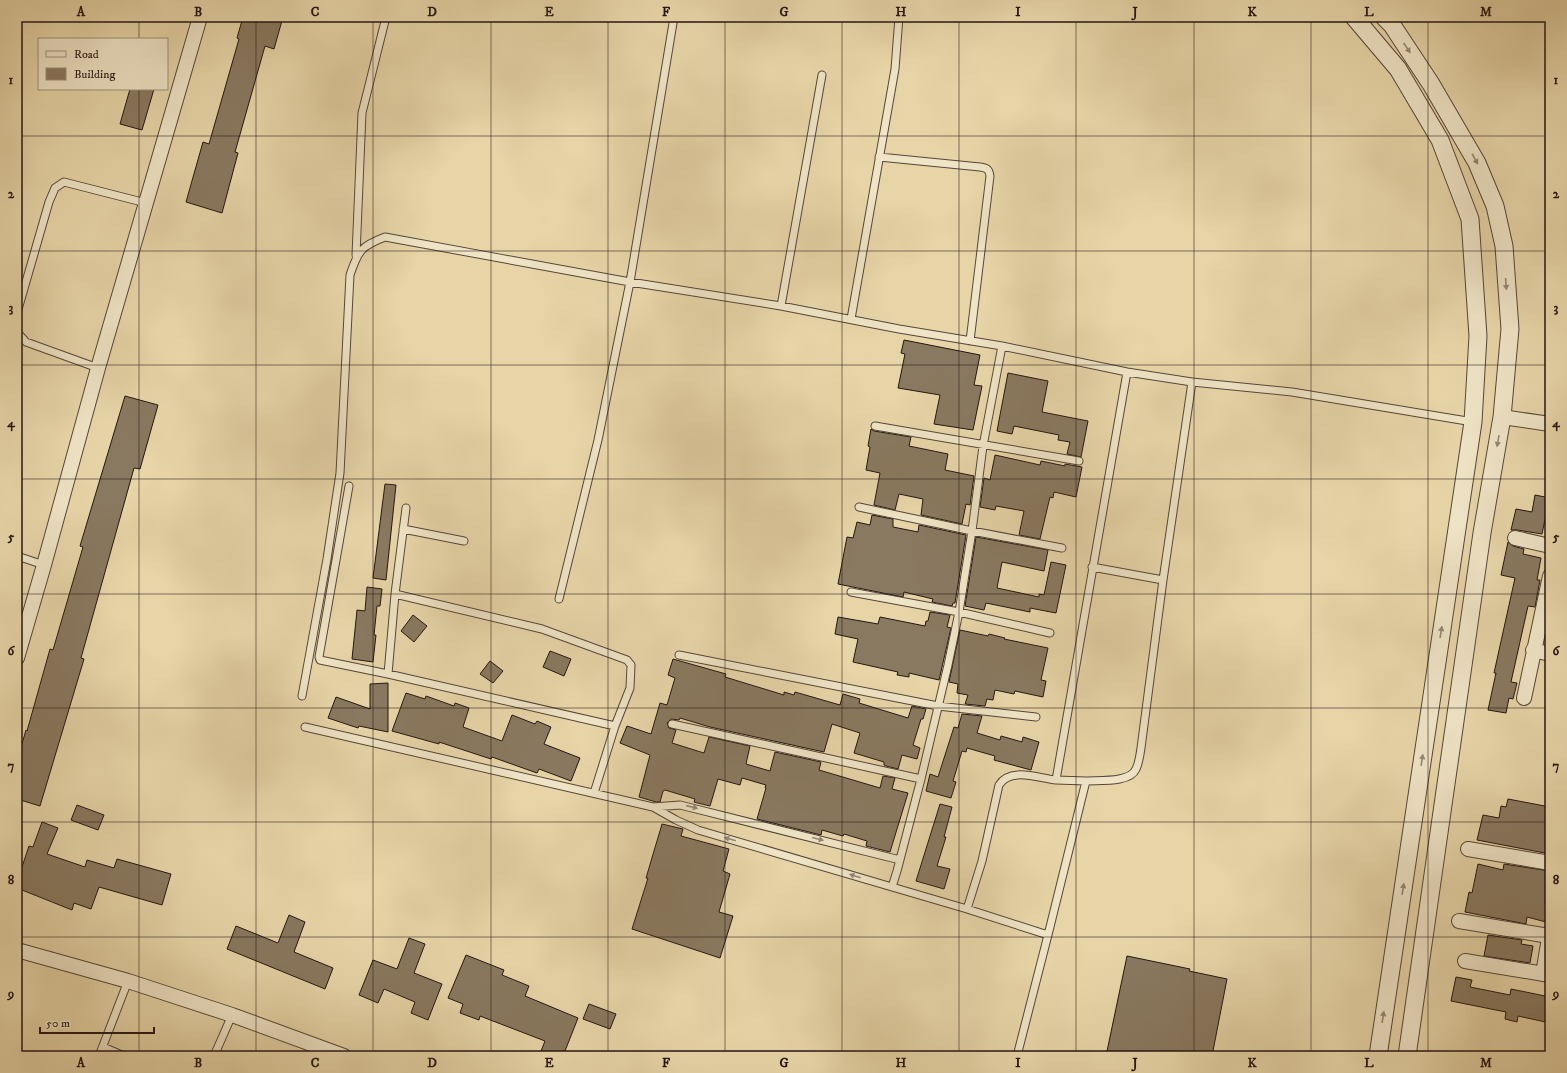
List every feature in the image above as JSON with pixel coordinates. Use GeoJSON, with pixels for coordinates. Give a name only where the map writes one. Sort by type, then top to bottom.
{"type":"FeatureCollection","features":[{"type":"Feature","properties":{"kind":"street"},"geometry":{"type":"LineString","coordinates":[[17,658],[98,368],[200,17]]}},
{"type":"Feature","properties":{"kind":"street"},"geometry":{"type":"LineString","coordinates":[[1354,17],[1398,68],[1440,140],[1470,219],[1478,336],[1473,422],[1378,1056]]}},
{"type":"Feature","properties":{"kind":"street"},"geometry":{"type":"LineString","coordinates":[[1384,17],[1392,25],[1439,97],[1477,163],[1495,206],[1504,246],[1510,329],[1502,418],[1482,533],[1407,1056]]}},
{"type":"Feature","properties":{"kind":"street"},"geometry":{"type":"LineString","coordinates":[[1502,418],[1550,424]]}},
{"type":"Feature","properties":{"kind":"street"},"geometry":{"type":"LineString","coordinates":[[1514,538],[1550,546]]}},
{"type":"Feature","properties":{"kind":"street"},"geometry":{"type":"LineString","coordinates":[[1524,698],[1533,650],[1550,576]]}},
{"type":"Feature","properties":{"kind":"street"},"geometry":{"type":"LineString","coordinates":[[1533,650],[1550,654]]}},
{"type":"Feature","properties":{"kind":"street"},"geometry":{"type":"LineString","coordinates":[[1468,849],[1550,863]]}},
{"type":"Feature","properties":{"kind":"street"},"geometry":{"type":"LineString","coordinates":[[1459,921],[1550,934],[1547,975],[1465,961]]}},
{"type":"Feature","properties":{"kind":"street"},"geometry":{"type":"LineString","coordinates":[[17,950],[128,981],[232,1015],[344,1056]]}},
{"type":"Feature","properties":{"kind":"lane"},"geometry":{"type":"LineString","coordinates":[[302,696],[327,559],[340,473],[350,275],[356,255],[362,113],[386,17]]}},
{"type":"Feature","properties":{"kind":"lane"},"geometry":{"type":"LineString","coordinates":[[559,599],[598,440],[630,282],[674,17]]}},
{"type":"Feature","properties":{"kind":"lane"},"geometry":{"type":"LineString","coordinates":[[851,319],[895,69],[899,17]]}},
{"type":"Feature","properties":{"kind":"lane"},"geometry":{"type":"LineString","coordinates":[[781,306],[822,75]]}},
{"type":"Feature","properties":{"kind":"lane"},"geometry":{"type":"LineString","coordinates":[[879,157],[980,167],[987,168],[989,171],[990,176],[970,341]]}},
{"type":"Feature","properties":{"kind":"lane"},"geometry":{"type":"LineString","coordinates":[[17,313],[49,202],[55,188],[64,182],[146,203]]}},
{"type":"Feature","properties":{"kind":"lane"},"geometry":{"type":"LineString","coordinates":[[356,255],[370,242],[385,237],[630,282],[781,306],[1002,346],[1127,372],[1192,382],[1292,392],[1473,422]]}},
{"type":"Feature","properties":{"kind":"lane"},"geometry":{"type":"LineString","coordinates":[[17,332],[26,342],[98,368]]}},
{"type":"Feature","properties":{"kind":"lane"},"geometry":{"type":"LineString","coordinates":[[892,887],[921,779],[959,612],[972,531],[983,446],[1002,346]]}},
{"type":"Feature","properties":{"kind":"lane"},"geometry":{"type":"LineString","coordinates":[[1056,780],[1127,372]]}},
{"type":"Feature","properties":{"kind":"lane"},"geometry":{"type":"LineString","coordinates":[[967,909],[982,861],[999,785],[1002,779],[1012,775],[1021,775],[1056,780],[1086,781],[1122,779],[1130,776],[1136,770],[1141,748],[1163,580],[1192,382]]}},
{"type":"Feature","properties":{"kind":"lane"},"geometry":{"type":"LineString","coordinates":[[875,426],[983,446],[1079,461]]}},
{"type":"Feature","properties":{"kind":"lane"},"geometry":{"type":"LineString","coordinates":[[349,486],[319,657],[322,661],[388,674],[615,726]]}},
{"type":"Feature","properties":{"kind":"lane"},"geometry":{"type":"LineString","coordinates":[[859,507],[1062,548]]}},
{"type":"Feature","properties":{"kind":"lane"},"geometry":{"type":"LineString","coordinates":[[388,674],[395,594],[406,508]]}},
{"type":"Feature","properties":{"kind":"lane"},"geometry":{"type":"LineString","coordinates":[[403,529],[464,541]]}},
{"type":"Feature","properties":{"kind":"lane"},"geometry":{"type":"LineString","coordinates":[[17,556],[44,565]]}},
{"type":"Feature","properties":{"kind":"lane"},"geometry":{"type":"LineString","coordinates":[[1092,567],[1163,580]]}},
{"type":"Feature","properties":{"kind":"lane"},"geometry":{"type":"LineString","coordinates":[[851,592],[959,612],[1050,633]]}},
{"type":"Feature","properties":{"kind":"lane"},"geometry":{"type":"LineString","coordinates":[[395,594],[542,629],[627,660],[631,665],[630,688],[615,726],[594,793]]}},
{"type":"Feature","properties":{"kind":"lane"},"geometry":{"type":"LineString","coordinates":[[679,655],[938,706],[1036,716]]}},
{"type":"Feature","properties":{"kind":"lane"},"geometry":{"type":"LineString","coordinates":[[672,724],[921,779]]}},
{"type":"Feature","properties":{"kind":"lane"},"geometry":{"type":"LineString","coordinates":[[305,727],[653,807],[698,830],[967,909],[1048,935]]}},
{"type":"Feature","properties":{"kind":"lane"},"geometry":{"type":"LineString","coordinates":[[1017,1056],[1086,781]]}},
{"type":"Feature","properties":{"kind":"lane"},"geometry":{"type":"LineString","coordinates":[[653,807],[680,805],[900,860]]}},
{"type":"Feature","properties":{"kind":"lane"},"geometry":{"type":"LineString","coordinates":[[99,1056],[128,981]]}},
{"type":"Feature","properties":{"kind":"lane"},"geometry":{"type":"LineString","coordinates":[[214,1056],[232,1015]]}},
{"type":"Feature","properties":{"kind":"lane"},"geometry":{"type":"LineString","coordinates":[[102,1047],[124,1056]]}},
{"type":"Feature","properties":{"kind":"building"},"geometry":{"type":"Polygon","coordinates":[[[243,17],[283,17],[274,49],[265,46],[235,152],[238,153],[222,213],[186,202],[203,142],[209,144],[239,39],[237,38],[243,17]]]}},
{"type":"Feature","properties":{"kind":"building"},"geometry":{"type":"Polygon","coordinates":[[[130,90],[154,90],[142,130],[120,124],[130,90]]]}},
{"type":"Feature","properties":{"kind":"building"},"geometry":{"type":"Polygon","coordinates":[[[904,340],[980,355],[974,385],[982,386],[973,430],[934,424],[940,395],[898,388],[905,354],[901,353],[904,340]]]}},
{"type":"Feature","properties":{"kind":"building"},"geometry":{"type":"Polygon","coordinates":[[[1008,373],[1048,381],[1042,412],[1088,421],[1081,457],[1067,454],[1070,442],[1058,440],[1059,435],[1014,426],[1012,434],[997,431],[1008,373]]]}},
{"type":"Feature","properties":{"kind":"building"},"geometry":{"type":"Polygon","coordinates":[[[125,396],[158,405],[140,469],[134,468],[81,658],[84,659],[40,806],[17,799],[17,761],[50,649],[53,650],[83,547],[80,546],[125,396]]]}},
{"type":"Feature","properties":{"kind":"building"},"geometry":{"type":"Polygon","coordinates":[[[871,429],[874,431],[911,437],[909,446],[948,454],[945,470],[974,476],[970,505],[966,504],[962,524],[921,515],[923,499],[899,494],[895,510],[874,505],[880,473],[866,470],[871,429]]]}},
{"type":"Feature","properties":{"kind":"building"},"geometry":{"type":"Polygon","coordinates":[[[995,455],[1040,465],[1041,461],[1065,466],[1065,464],[1082,467],[1076,497],[1054,492],[1053,498],[1050,497],[1040,539],[1019,535],[1024,511],[996,506],[995,510],[980,507],[984,478],[990,480],[995,455]]]}},
{"type":"Feature","properties":{"kind":"building"},"geometry":{"type":"Polygon","coordinates":[[[385,484],[396,485],[386,580],[373,578],[385,484]]]}},
{"type":"Feature","properties":{"kind":"building"},"geometry":{"type":"Polygon","coordinates":[[[1535,495],[1550,498],[1550,510],[1547,510],[1542,534],[1511,530],[1516,509],[1532,512],[1535,495]]]}},
{"type":"Feature","properties":{"kind":"building"},"geometry":{"type":"Polygon","coordinates":[[[872,515],[893,519],[893,527],[918,532],[919,525],[966,535],[955,603],[953,603],[952,606],[932,602],[933,599],[904,592],[903,597],[838,584],[847,537],[853,538],[857,522],[870,525],[872,515]]]}},
{"type":"Feature","properties":{"kind":"building"},"geometry":{"type":"Polygon","coordinates":[[[976,537],[1048,550],[1044,571],[1002,562],[997,588],[1039,597],[1039,594],[1044,595],[1051,562],[1066,565],[1056,613],[1030,608],[1030,612],[986,603],[984,610],[965,606],[976,537]]]}},
{"type":"Feature","properties":{"kind":"building"},"geometry":{"type":"Polygon","coordinates":[[[1508,542],[1513,546],[1524,549],[1523,554],[1541,558],[1537,580],[1540,580],[1535,607],[1528,606],[1511,682],[1517,683],[1513,699],[1509,698],[1506,713],[1488,710],[1496,673],[1494,673],[1515,578],[1501,575],[1508,542]]]}},
{"type":"Feature","properties":{"kind":"building"},"geometry":{"type":"Polygon","coordinates":[[[367,587],[382,589],[380,606],[377,606],[373,662],[352,659],[357,610],[365,611],[367,587]]]}},
{"type":"Feature","properties":{"kind":"building"},"geometry":{"type":"Polygon","coordinates":[[[930,612],[950,615],[947,627],[951,628],[939,680],[909,673],[909,677],[897,675],[898,672],[853,662],[858,639],[835,634],[838,617],[878,624],[880,617],[925,626],[930,612]]]}},
{"type":"Feature","properties":{"kind":"building"},"geometry":{"type":"Polygon","coordinates":[[[413,615],[427,626],[414,642],[401,631],[413,615]]]}},
{"type":"Feature","properties":{"kind":"building"},"geometry":{"type":"Polygon","coordinates":[[[960,630],[988,636],[989,634],[1005,638],[1004,639],[1048,648],[1041,680],[1046,681],[1043,697],[1015,691],[1014,694],[995,690],[993,700],[987,699],[985,706],[965,704],[968,695],[957,693],[958,684],[949,682],[960,630]]]}},
{"type":"Feature","properties":{"kind":"building"},"geometry":{"type":"Polygon","coordinates":[[[550,651],[571,659],[564,676],[543,667],[550,651]]]}},
{"type":"Feature","properties":{"kind":"building"},"geometry":{"type":"Polygon","coordinates":[[[673,659],[726,674],[725,677],[784,695],[784,692],[794,695],[795,692],[840,705],[843,694],[860,699],[859,703],[908,718],[912,706],[926,709],[923,719],[921,719],[913,745],[920,748],[917,759],[902,755],[898,769],[884,765],[884,762],[854,753],[860,733],[832,724],[824,752],[710,727],[680,718],[679,720],[671,719],[667,723],[669,728],[676,730],[672,743],[704,753],[709,737],[750,746],[746,764],[770,771],[775,752],[821,762],[819,770],[880,788],[883,776],[895,778],[892,789],[908,793],[890,852],[866,846],[867,841],[844,834],[843,836],[822,830],[821,835],[757,819],[766,785],[742,778],[740,785],[718,779],[710,806],[694,802],[695,799],[665,790],[663,791],[660,802],[639,797],[650,755],[620,743],[627,726],[651,734],[660,703],[667,705],[675,678],[668,675],[673,659]]]}},
{"type":"Feature","properties":{"kind":"building"},"geometry":{"type":"Polygon","coordinates":[[[490,661],[503,671],[493,683],[480,674],[490,661]]]}},
{"type":"Feature","properties":{"kind":"building"},"geometry":{"type":"Polygon","coordinates":[[[388,683],[388,732],[359,726],[358,728],[328,718],[336,697],[370,709],[370,684],[388,683]]]}},
{"type":"Feature","properties":{"kind":"building"},"geometry":{"type":"Polygon","coordinates":[[[406,693],[425,699],[426,696],[454,706],[455,703],[469,708],[463,727],[502,741],[512,715],[535,724],[537,721],[551,727],[544,744],[580,758],[571,781],[539,769],[537,773],[492,757],[491,759],[439,742],[439,744],[392,731],[406,693]]]}},
{"type":"Feature","properties":{"kind":"building"},"geometry":{"type":"Polygon","coordinates":[[[962,714],[982,716],[977,733],[1000,740],[1001,736],[1022,742],[1023,737],[1039,742],[1031,770],[994,760],[995,756],[967,748],[966,752],[962,751],[953,781],[956,782],[951,798],[926,791],[930,774],[938,777],[954,727],[958,728],[962,714]]]}},
{"type":"Feature","properties":{"kind":"building"},"geometry":{"type":"Polygon","coordinates":[[[1508,799],[1550,807],[1550,854],[1477,840],[1483,815],[1499,818],[1501,806],[1506,807],[1508,799]]]}},
{"type":"Feature","properties":{"kind":"building"},"geometry":{"type":"Polygon","coordinates":[[[940,804],[952,807],[944,837],[946,837],[937,866],[950,869],[944,889],[916,881],[940,804]]]}},
{"type":"Feature","properties":{"kind":"building"},"geometry":{"type":"Polygon","coordinates":[[[77,805],[104,815],[98,830],[71,820],[77,805]]]}},
{"type":"Feature","properties":{"kind":"building"},"geometry":{"type":"Polygon","coordinates":[[[42,822],[58,828],[47,854],[85,867],[87,860],[114,868],[117,859],[171,874],[162,905],[99,887],[91,909],[74,903],[72,910],[17,888],[17,882],[29,846],[33,847],[42,822]]]}},
{"type":"Feature","properties":{"kind":"building"},"geometry":{"type":"Polygon","coordinates":[[[662,824],[683,829],[681,836],[729,849],[723,871],[730,874],[719,912],[733,916],[720,958],[632,929],[648,878],[646,878],[662,824]]]}},
{"type":"Feature","properties":{"kind":"building"},"geometry":{"type":"Polygon","coordinates":[[[1478,864],[1503,870],[1504,864],[1550,871],[1550,886],[1546,907],[1549,908],[1546,922],[1527,917],[1526,924],[1465,912],[1469,892],[1472,893],[1478,864]]]}},
{"type":"Feature","properties":{"kind":"building"},"geometry":{"type":"Polygon","coordinates":[[[289,915],[305,922],[294,952],[333,968],[325,989],[227,949],[236,926],[278,943],[289,915]]]}},
{"type":"Feature","properties":{"kind":"building"},"geometry":{"type":"Polygon","coordinates":[[[1488,935],[1522,940],[1521,944],[1533,946],[1530,963],[1484,956],[1488,935]]]}},
{"type":"Feature","properties":{"kind":"building"},"geometry":{"type":"Polygon","coordinates":[[[409,938],[425,944],[414,973],[442,984],[428,1020],[411,1013],[415,1002],[384,989],[378,1003],[359,995],[373,960],[397,969],[409,938]]]}},
{"type":"Feature","properties":{"kind":"building"},"geometry":{"type":"Polygon","coordinates":[[[466,955],[504,970],[502,975],[529,986],[525,996],[578,1018],[563,1056],[554,1056],[541,1051],[545,1041],[480,1016],[479,1020],[460,1013],[463,1004],[448,998],[466,955]]]}},
{"type":"Feature","properties":{"kind":"building"},"geometry":{"type":"Polygon","coordinates":[[[1127,956],[1190,969],[1189,971],[1227,979],[1212,1056],[1106,1056],[1127,956]]]}},
{"type":"Feature","properties":{"kind":"building"},"geometry":{"type":"Polygon","coordinates":[[[1456,977],[1472,980],[1470,987],[1510,995],[1511,989],[1550,997],[1550,1023],[1518,1016],[1517,1022],[1505,1019],[1506,1012],[1451,1001],[1456,977]]]}},
{"type":"Feature","properties":{"kind":"building"},"geometry":{"type":"Polygon","coordinates":[[[589,1004],[616,1014],[610,1029],[583,1019],[589,1004]]]}}]}
